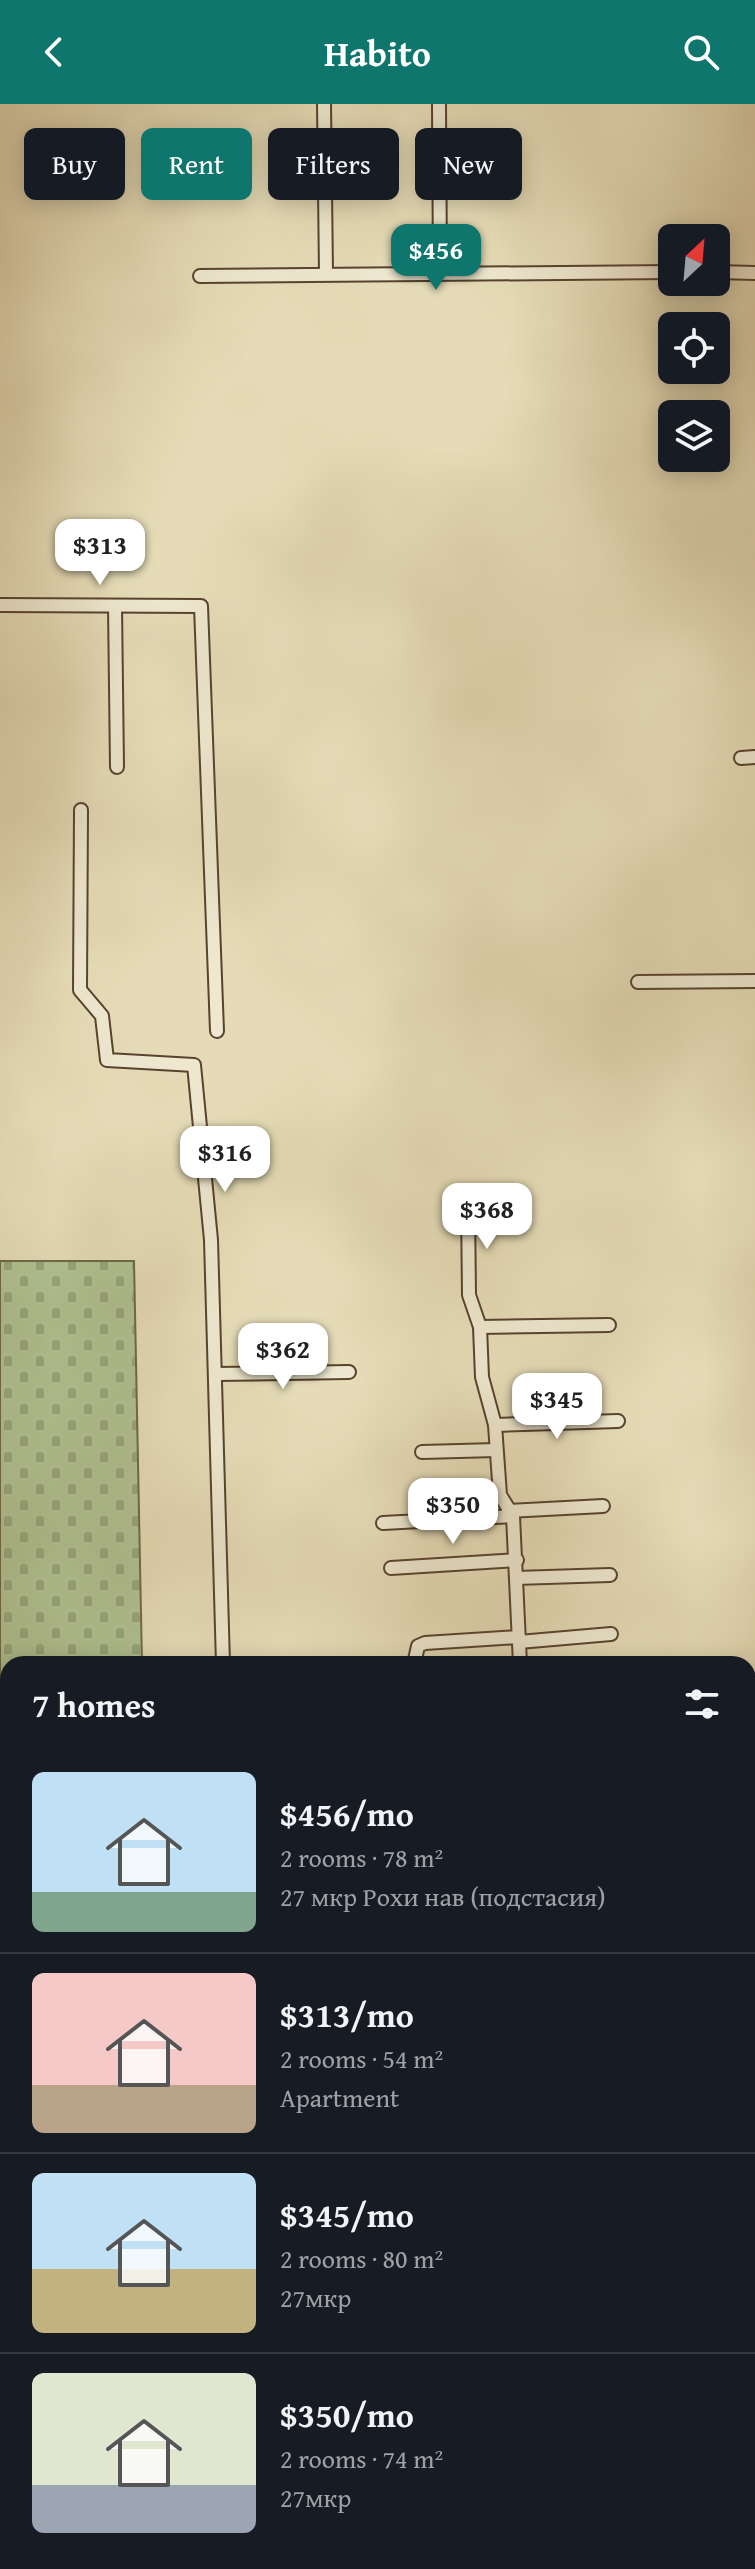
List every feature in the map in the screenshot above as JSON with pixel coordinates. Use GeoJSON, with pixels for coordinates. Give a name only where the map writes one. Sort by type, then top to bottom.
{"type":"FeatureCollection","features":[{"type":"Feature","properties":{"kind":"street"},"geometry":{"type":"LineString","coordinates":[[324,104],[326,274]]}},
{"type":"Feature","properties":{"kind":"street"},"geometry":{"type":"LineString","coordinates":[[439,104],[440,274]]}},
{"type":"Feature","properties":{"kind":"street"},"geometry":{"type":"LineString","coordinates":[[200,276],[658,272]]}},
{"type":"Feature","properties":{"kind":"street"},"geometry":{"type":"LineString","coordinates":[[730,272],[755,273]]}},
{"type":"Feature","properties":{"kind":"street"},"geometry":{"type":"LineString","coordinates":[[0,605],[201,606],[217,1031]]}},
{"type":"Feature","properties":{"kind":"street"},"geometry":{"type":"LineString","coordinates":[[115,606],[117,767]]}},
{"type":"Feature","properties":{"kind":"street"},"geometry":{"type":"LineString","coordinates":[[741,758],[755,757]]}},
{"type":"Feature","properties":{"kind":"street"},"geometry":{"type":"LineString","coordinates":[[81,810],[80,990],[102,1016],[107,1060],[194,1065],[211,1240],[223,1656]]}},
{"type":"Feature","properties":{"kind":"street"},"geometry":{"type":"LineString","coordinates":[[638,982],[755,981]]}},
{"type":"Feature","properties":{"kind":"street"},"geometry":{"type":"LineString","coordinates":[[468,1207],[469,1295],[480,1327],[482,1377],[495,1425],[500,1495],[511,1513],[517,1560],[520,1656]]}},
{"type":"Feature","properties":{"kind":"street"},"geometry":{"type":"LineString","coordinates":[[480,1327],[609,1325]]}},
{"type":"Feature","properties":{"kind":"street"},"geometry":{"type":"LineString","coordinates":[[216,1374],[349,1372]]}},
{"type":"Feature","properties":{"kind":"street"},"geometry":{"type":"LineString","coordinates":[[495,1425],[618,1421]]}},
{"type":"Feature","properties":{"kind":"street"},"geometry":{"type":"LineString","coordinates":[[422,1452],[496,1450]]}},
{"type":"Feature","properties":{"kind":"street"},"geometry":{"type":"LineString","coordinates":[[383,1523],[603,1506]]}},
{"type":"Feature","properties":{"kind":"street"},"geometry":{"type":"LineString","coordinates":[[391,1568],[517,1560]]}},
{"type":"Feature","properties":{"kind":"street"},"geometry":{"type":"LineString","coordinates":[[516,1578],[610,1575]]}},
{"type":"Feature","properties":{"kind":"street"},"geometry":{"type":"LineString","coordinates":[[416,1656],[418,1646],[425,1643],[611,1634]]}},
{"type":"Feature","properties":{"kind":"green space"},"geometry":{"type":"Polygon","coordinates":[[[0,1261],[134,1261],[142,1656],[0,1656],[0,1261]]]}}]}
